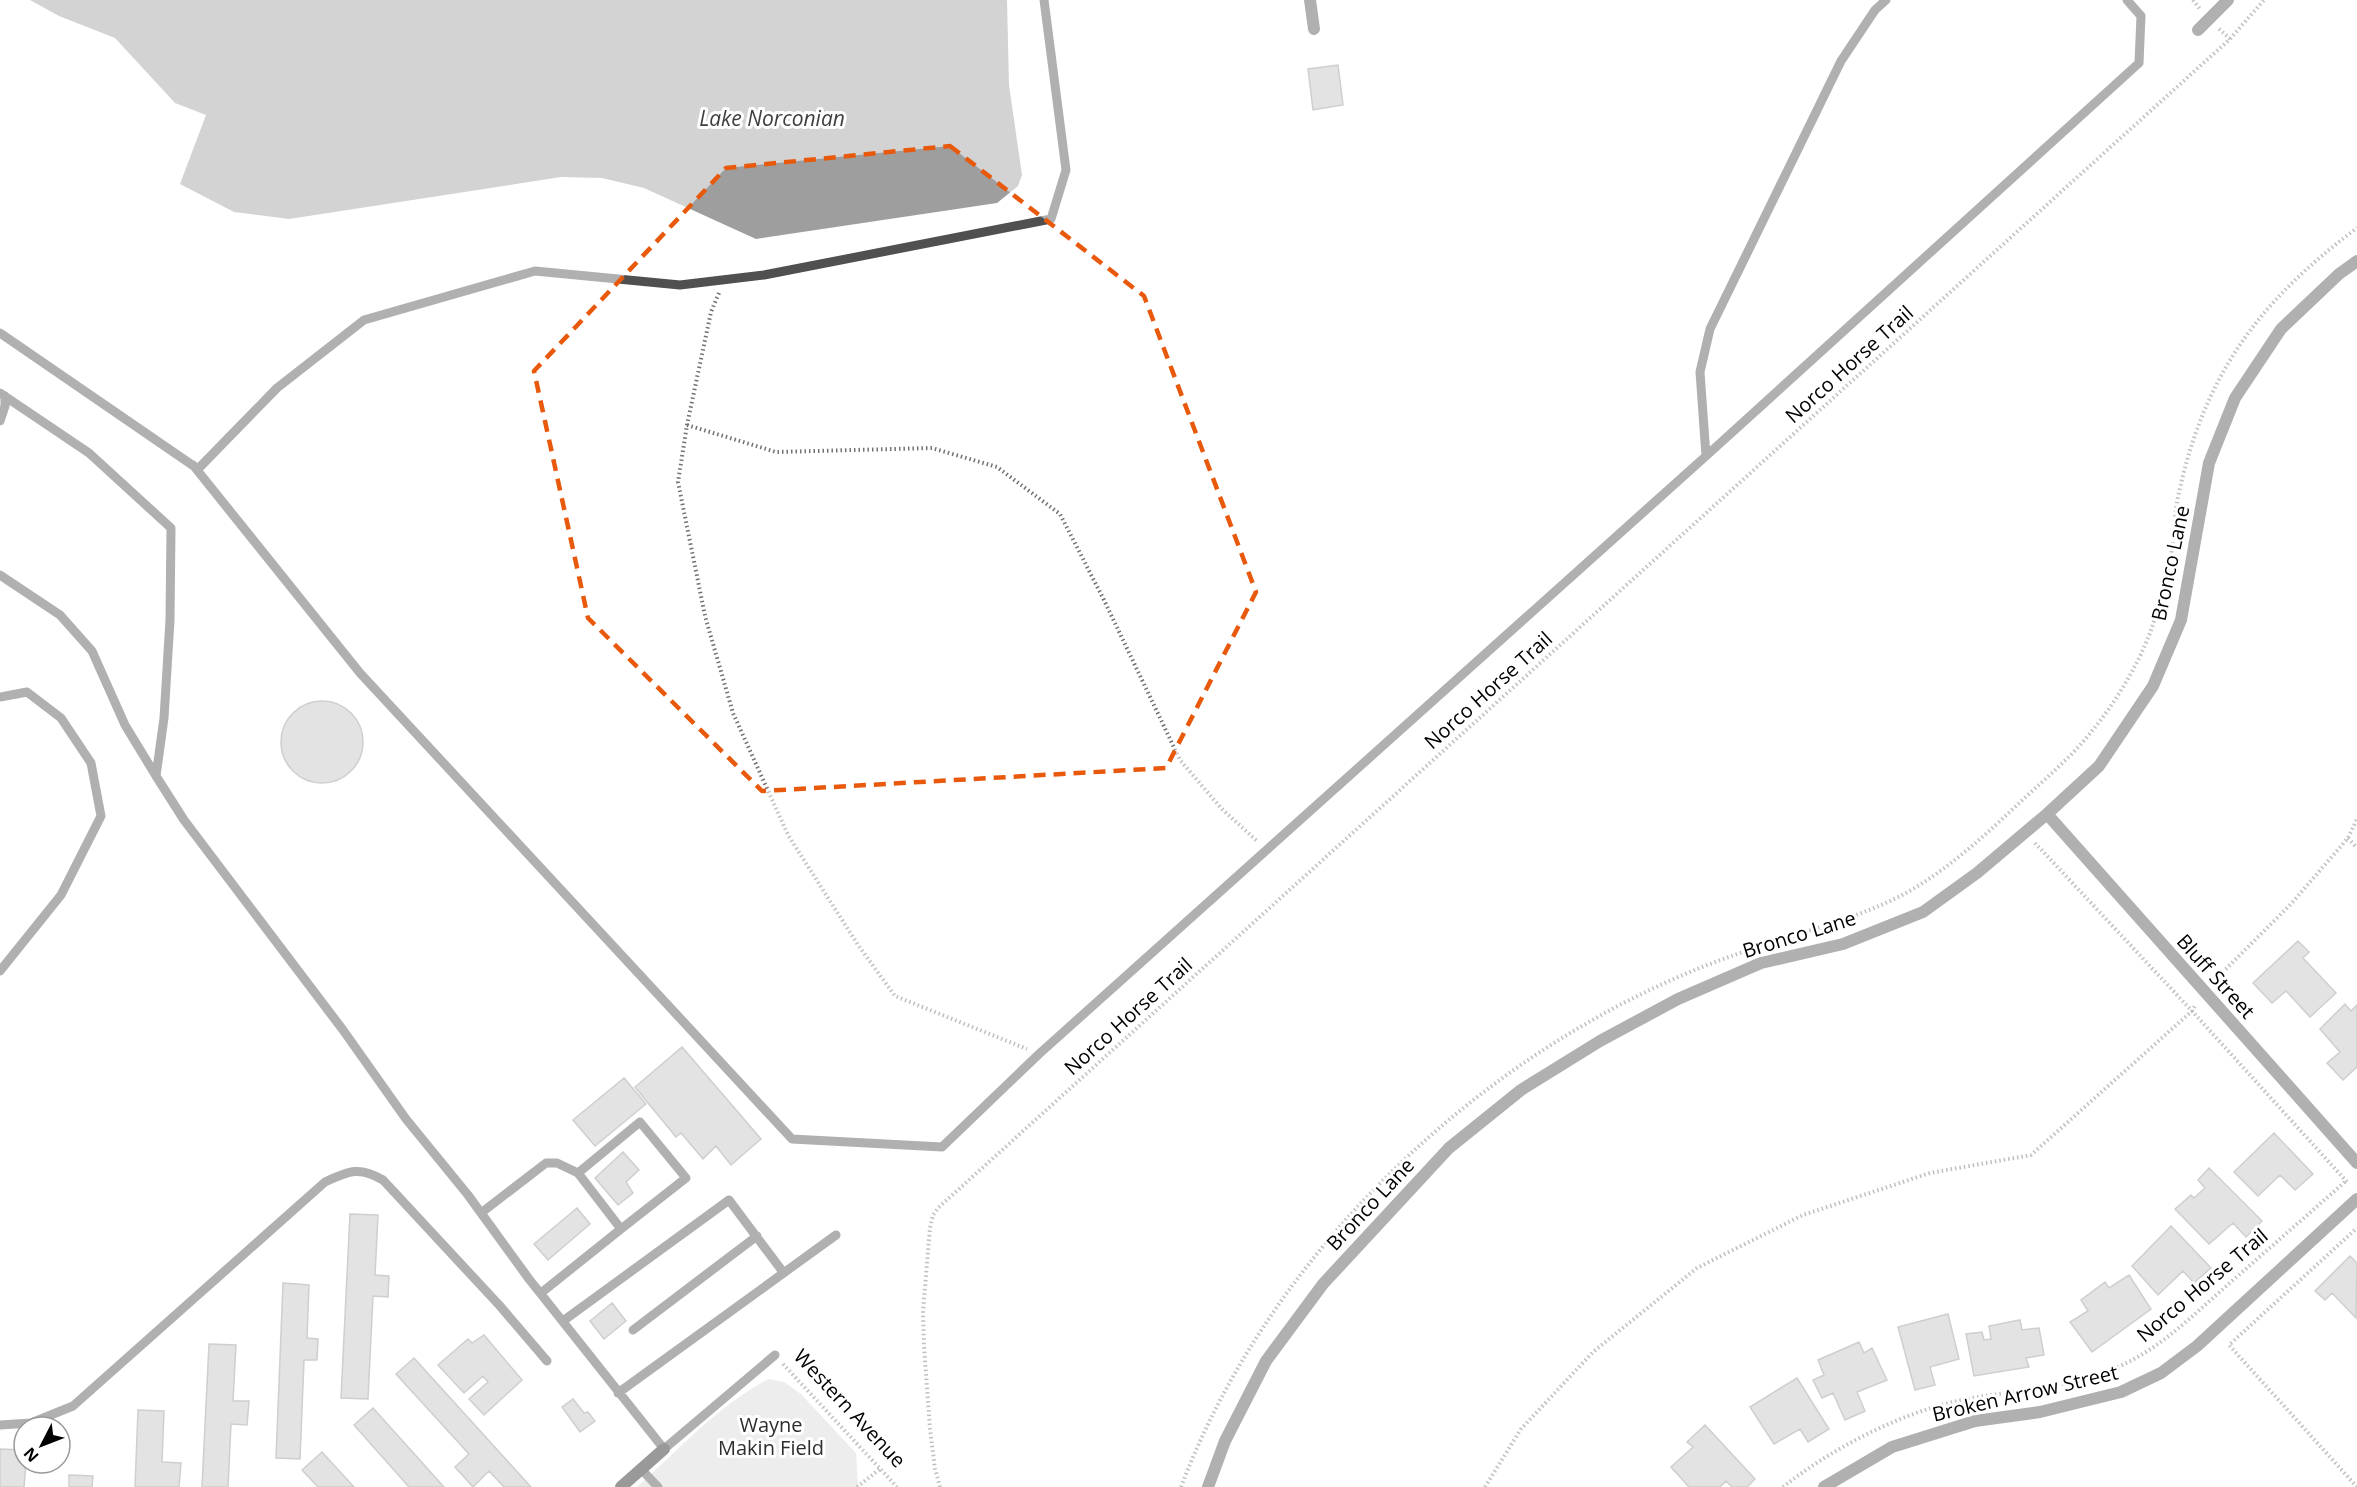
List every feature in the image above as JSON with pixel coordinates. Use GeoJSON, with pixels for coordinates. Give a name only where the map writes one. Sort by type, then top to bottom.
{"type":"FeatureCollection","features":[{"type":"Feature","properties":{"kind":"street"},"geometry":{"type":"LineString","coordinates":[[1310,0],[1314,29]]}},
{"type":"Feature","properties":{"kind":"street"},"geometry":{"type":"LineString","coordinates":[[2198,30],[2228,0]]}},
{"type":"Feature","properties":{"kind":"street","name":"Bronco Lane"},"geometry":{"type":"LineString","coordinates":[[1208,1487],[1225,1441],[1266,1361],[1323,1284],[1449,1148],[1521,1090],[1600,1041],[1678,999],[1761,963],[1843,944],[1923,912],[1977,873],[2099,766],[2153,686],[2181,620],[2209,463],[2235,398],[2282,329],[2339,274],[2357,261]]}},
{"type":"Feature","properties":{"kind":"street","name":"Bluff Street"},"geometry":{"type":"LineString","coordinates":[[2047,814],[2357,1163]]}},
{"type":"Feature","properties":{"kind":"street","name":"Broken Arrow Street"},"geometry":{"type":"LineString","coordinates":[[1824,1487],[1892,1447],[1975,1421],[2040,1412],[2121,1392],[2162,1373],[2197,1346],[2357,1199]]}},
{"type":"Feature","properties":{"kind":"street"},"geometry":{"type":"LineString","coordinates":[[621,1487],[664,1449]]}},
{"type":"Feature","properties":{"kind":"lane"},"geometry":{"type":"LineString","coordinates":[[0,333],[198,469],[277,388],[364,320],[535,271],[680,285],[764,276],[1051,219],[1066,170],[1044,0]]}},
{"type":"Feature","properties":{"kind":"lane"},"geometry":{"type":"LineString","coordinates":[[1706,456],[1700,372],[1710,329],[1841,61],[1875,10],[1886,0]]}},
{"type":"Feature","properties":{"kind":"lane"},"geometry":{"type":"LineString","coordinates":[[193,465],[360,672],[792,1140],[942,1147],[1039,1054],[1706,456],[2139,63],[2141,16],[2127,0]]}},
{"type":"Feature","properties":{"kind":"lane"},"geometry":{"type":"LineString","coordinates":[[0,421],[5,406],[2,395]]}},
{"type":"Feature","properties":{"kind":"lane"},"geometry":{"type":"LineString","coordinates":[[2,395],[89,453],[171,528],[170,620],[164,718],[156,776]]}},
{"type":"Feature","properties":{"kind":"lane"},"geometry":{"type":"LineString","coordinates":[[0,576],[60,615],[93,651],[125,725],[184,820],[343,1030],[406,1119],[482,1213],[541,1293],[664,1449],[775,1355]]}},
{"type":"Feature","properties":{"kind":"lane"},"geometry":{"type":"LineString","coordinates":[[0,697],[27,692],[61,718],[91,763],[101,816],[61,895],[0,971]]}},
{"type":"Feature","properties":{"kind":"lane"},"geometry":{"type":"LineString","coordinates":[[541,1293],[686,1178],[640,1122],[578,1173]]}},
{"type":"Feature","properties":{"kind":"lane"},"geometry":{"type":"LineString","coordinates":[[482,1213],[546,1163],[557,1163],[578,1173],[621,1229]]}},
{"type":"Feature","properties":{"kind":"lane"},"geometry":{"type":"LineString","coordinates":[[0,1425],[31,1423],[73,1406],[325,1182],[347,1171],[368,1171],[383,1180],[500,1306],[547,1362]]}},
{"type":"Feature","properties":{"kind":"lane"},"geometry":{"type":"LineString","coordinates":[[563,1321],[729,1200],[783,1272]]}},
{"type":"Feature","properties":{"kind":"lane"},"geometry":{"type":"LineString","coordinates":[[618,1392],[836,1235]]}},
{"type":"Feature","properties":{"kind":"lane"},"geometry":{"type":"LineString","coordinates":[[633,1330],[757,1236]]}},
{"type":"Feature","properties":{"kind":"lane"},"geometry":{"type":"LineString","coordinates":[[641,1469],[658,1487]]}},
{"type":"Feature","properties":{"kind":"path","name":"Norco Horse Trail"},"geometry":{"type":"LineString","coordinates":[[940,1487],[935,1469],[930,1429],[923,1311],[930,1228],[933,1215],[938,1208],[2230,39],[2264,0]]}},
{"type":"Feature","properties":{"kind":"path"},"geometry":{"type":"LineString","coordinates":[[1181,1487],[1232,1379],[1289,1290],[1337,1230],[1382,1181],[1470,1101],[1580,1027],[1683,973],[1862,912],[1904,894],[1969,850],[2091,732],[2111,706],[2149,633],[2170,561],[2177,501],[2188,454],[2214,388],[2226,365],[2278,295],[2326,251],[2357,228]]}},
{"type":"Feature","properties":{"kind":"path"},"geometry":{"type":"LineString","coordinates":[[725,280],[711,312],[687,425],[678,483],[705,616],[733,713],[788,835],[858,945],[895,996],[1039,1054]]}},
{"type":"Feature","properties":{"kind":"path"},"geometry":{"type":"LineString","coordinates":[[687,425],[777,452],[933,448],[997,467],[1060,514],[1104,600],[1180,760],[1221,808],[1267,850]]}},
{"type":"Feature","properties":{"kind":"path","name":"Norco Horse Trail"},"geometry":{"type":"LineString","coordinates":[[1783,1487],[1820,1460],[1868,1434],[1951,1402],[2097,1375],[2137,1358],[2174,1332],[2346,1181],[2192,1011],[2007,814]]}},
{"type":"Feature","properties":{"kind":"path"},"geometry":{"type":"LineString","coordinates":[[1485,1487],[1521,1429],[1593,1352],[1697,1268],[1803,1215],[1930,1173],[2031,1155],[2192,1011],[2204,991],[2291,904],[2348,838],[2357,819]]}},
{"type":"Feature","properties":{"kind":"path"},"geometry":{"type":"LineString","coordinates":[[2348,838],[2357,848]]}},
{"type":"Feature","properties":{"kind":"path"},"geometry":{"type":"LineString","coordinates":[[2357,1228],[2229,1345],[2357,1487]]}},
{"type":"Feature","properties":{"kind":"path","name":"Western Avenue"},"geometry":{"type":"LineString","coordinates":[[775,1355],[897,1487]]}},
{"type":"Feature","properties":{"kind":"path"},"geometry":{"type":"LineString","coordinates":[[857,1487],[880,1469]]}},
{"type":"Feature","properties":{"kind":"highlighted area"},"geometry":{"type":"Polygon","coordinates":[[[950,146],[1144,296],[1256,592],[1166,768],[762,791],[588,618],[534,371],[726,168],[950,146]]]}},
{"type":"Feature","properties":{"kind":"green space","name":"Wayne Makin Field"},"geometry":{"type":"Polygon","coordinates":[[[769,1379],[784,1382],[801,1394],[856,1453],[858,1484],[861,1487],[637,1487],[716,1414],[769,1379]]]}},
{"type":"Feature","properties":{"kind":"water","name":"Lake Norconian"},"geometry":{"type":"Polygon","coordinates":[[[30,0],[1007,0],[1009,85],[1022,175],[1018,186],[997,203],[756,239],[644,188],[602,178],[561,177],[289,219],[234,212],[180,184],[206,115],[175,103],[115,38],[59,16],[30,0]]]}},
{"type":"Feature","properties":{"kind":"building"},"geometry":{"type":"Polygon","coordinates":[[[1338,65],[1343,105],[1313,110],[1308,69],[1338,65]]]}},
{"type":"Feature","properties":{"kind":"building"},"geometry":{"type":"Polygon","coordinates":[[[322,701],[338,704],[351,713],[360,726],[363,742],[360,758],[351,771],[338,780],[322,783],[306,780],[293,771],[284,758],[281,742],[284,726],[293,713],[306,704],[322,701]]]}},
{"type":"Feature","properties":{"kind":"building"},"geometry":{"type":"Polygon","coordinates":[[[2298,941],[2309,952],[2303,958],[2336,993],[2310,1017],[2286,991],[2272,1003],[2253,983],[2298,941]]]}},
{"type":"Feature","properties":{"kind":"building"},"geometry":{"type":"Polygon","coordinates":[[[2345,1004],[2351,1011],[2357,1005],[2357,1067],[2343,1080],[2327,1063],[2340,1052],[2320,1029],[2345,1004]]]}},
{"type":"Feature","properties":{"kind":"building"},"geometry":{"type":"Polygon","coordinates":[[[682,1047],[761,1139],[731,1165],[716,1146],[703,1159],[681,1133],[676,1137],[635,1087],[682,1047]]]}},
{"type":"Feature","properties":{"kind":"building"},"geometry":{"type":"Polygon","coordinates":[[[624,1078],[646,1104],[595,1146],[573,1120],[624,1078]]]}},
{"type":"Feature","properties":{"kind":"building"},"geometry":{"type":"Polygon","coordinates":[[[2274,1133],[2313,1174],[2295,1190],[2280,1175],[2258,1196],[2234,1172],[2274,1133]]]}},
{"type":"Feature","properties":{"kind":"building"},"geometry":{"type":"Polygon","coordinates":[[[623,1152],[639,1170],[626,1182],[633,1193],[618,1205],[595,1178],[623,1152]]]}},
{"type":"Feature","properties":{"kind":"building"},"geometry":{"type":"Polygon","coordinates":[[[2209,1168],[2262,1221],[2246,1237],[2233,1223],[2209,1244],[2175,1209],[2191,1195],[2194,1198],[2205,1188],[2198,1180],[2209,1168]]]}},
{"type":"Feature","properties":{"kind":"building"},"geometry":{"type":"Polygon","coordinates":[[[577,1208],[590,1224],[548,1260],[534,1244],[577,1208]]]}},
{"type":"Feature","properties":{"kind":"building"},"geometry":{"type":"Polygon","coordinates":[[[350,1214],[378,1215],[375,1275],[389,1276],[388,1297],[373,1296],[368,1399],[341,1398],[350,1214]]]}},
{"type":"Feature","properties":{"kind":"building"},"geometry":{"type":"Polygon","coordinates":[[[2171,1226],[2211,1268],[2194,1283],[2183,1271],[2158,1295],[2132,1266],[2171,1226]]]}},
{"type":"Feature","properties":{"kind":"building"},"geometry":{"type":"Polygon","coordinates":[[[2350,1256],[2357,1263],[2356,1318],[2332,1293],[2325,1300],[2315,1291],[2350,1256]]]}},
{"type":"Feature","properties":{"kind":"building"},"geometry":{"type":"Polygon","coordinates":[[[2129,1275],[2151,1309],[2092,1352],[2070,1322],[2088,1311],[2081,1300],[2105,1282],[2109,1288],[2129,1275]]]}},
{"type":"Feature","properties":{"kind":"building"},"geometry":{"type":"Polygon","coordinates":[[[283,1283],[309,1285],[307,1338],[318,1339],[317,1360],[304,1360],[300,1459],[276,1458],[283,1283]]]}},
{"type":"Feature","properties":{"kind":"building"},"geometry":{"type":"Polygon","coordinates":[[[612,1303],[626,1321],[604,1339],[590,1321],[612,1303]]]}},
{"type":"Feature","properties":{"kind":"building"},"geometry":{"type":"Polygon","coordinates":[[[1948,1314],[1959,1359],[1930,1367],[1935,1385],[1915,1390],[1898,1327],[1948,1314]]]}},
{"type":"Feature","properties":{"kind":"building"},"geometry":{"type":"Polygon","coordinates":[[[2020,1320],[2022,1330],[2039,1328],[2044,1355],[2026,1358],[2029,1367],[1974,1376],[1966,1334],[1982,1332],[1984,1340],[1991,1339],[1989,1326],[2020,1320]]]}},
{"type":"Feature","properties":{"kind":"building"},"geometry":{"type":"Polygon","coordinates":[[[484,1335],[522,1380],[484,1415],[469,1399],[488,1382],[483,1376],[464,1393],[438,1365],[468,1339],[472,1343],[484,1335]]]}},
{"type":"Feature","properties":{"kind":"building"},"geometry":{"type":"Polygon","coordinates":[[[1859,1342],[1864,1353],[1872,1348],[1887,1380],[1857,1392],[1865,1411],[1845,1420],[1833,1393],[1822,1398],[1813,1380],[1824,1375],[1818,1360],[1859,1342]]]}},
{"type":"Feature","properties":{"kind":"building"},"geometry":{"type":"Polygon","coordinates":[[[209,1344],[236,1345],[233,1401],[249,1401],[247,1425],[231,1424],[228,1487],[202,1487],[209,1344]]]}},
{"type":"Feature","properties":{"kind":"building"},"geometry":{"type":"Polygon","coordinates":[[[414,1358],[531,1487],[504,1487],[489,1471],[473,1487],[455,1467],[469,1454],[396,1374],[414,1358]]]}},
{"type":"Feature","properties":{"kind":"building"},"geometry":{"type":"Polygon","coordinates":[[[1797,1378],[1829,1429],[1808,1442],[1800,1429],[1774,1444],[1750,1407],[1797,1378]]]}},
{"type":"Feature","properties":{"kind":"building"},"geometry":{"type":"Polygon","coordinates":[[[573,1399],[584,1413],[588,1412],[595,1421],[580,1432],[562,1407],[573,1399]]]}},
{"type":"Feature","properties":{"kind":"building"},"geometry":{"type":"Polygon","coordinates":[[[373,1408],[444,1487],[409,1487],[354,1425],[373,1408]]]}},
{"type":"Feature","properties":{"kind":"building"},"geometry":{"type":"Polygon","coordinates":[[[138,1410],[164,1411],[162,1462],[181,1463],[179,1487],[135,1487],[138,1410]]]}},
{"type":"Feature","properties":{"kind":"building"},"geometry":{"type":"Polygon","coordinates":[[[1705,1425],[1755,1479],[1747,1487],[1732,1487],[1726,1481],[1720,1487],[1689,1487],[1671,1467],[1693,1447],[1687,1442],[1705,1425]]]}},
{"type":"Feature","properties":{"kind":"building"},"geometry":{"type":"Polygon","coordinates":[[[0,1449],[12,1450],[12,1475],[25,1475],[24,1487],[0,1487],[0,1449]]]}},
{"type":"Feature","properties":{"kind":"building"},"geometry":{"type":"Polygon","coordinates":[[[322,1452],[354,1487],[318,1487],[302,1470],[322,1452]]]}},
{"type":"Feature","properties":{"kind":"building"},"geometry":{"type":"Polygon","coordinates":[[[69,1475],[93,1476],[92,1487],[69,1487],[69,1475]]]}}]}
